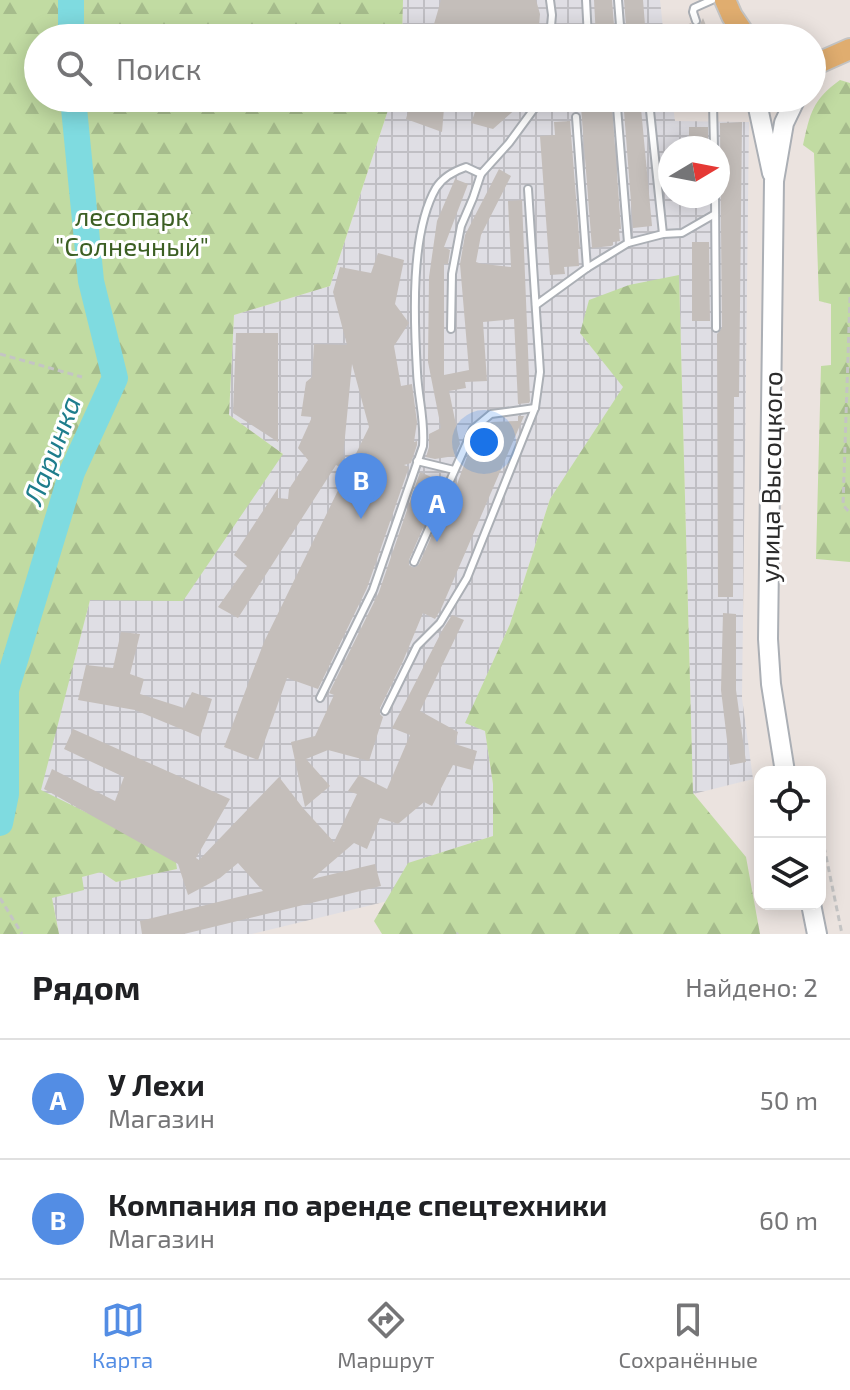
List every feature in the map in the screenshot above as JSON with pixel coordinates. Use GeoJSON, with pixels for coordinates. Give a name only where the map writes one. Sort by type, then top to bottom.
{"type":"FeatureCollection","features":[{"type":"Feature","properties":{"kind":"main road"},"geometry":{"type":"LineString","coordinates":[[826,60],[850,49]]}},
{"type":"Feature","properties":{"kind":"main road","name":"улица Высоцкого"},"geometry":{"type":"LineString","coordinates":[[759,112],[774,181]]}},
{"type":"Feature","properties":{"kind":"main road","name":"улица Высоцкого"},"geometry":{"type":"LineString","coordinates":[[784,766],[771,684],[768,639],[774,181],[784,123],[789,112]]}},
{"type":"Feature","properties":{"kind":"main road"},"geometry":{"type":"LineString","coordinates":[[812,910],[817,934]]}},
{"type":"Feature","properties":{"kind":"lane"},"geometry":{"type":"LineString","coordinates":[[550,0],[551,24]]}},
{"type":"Feature","properties":{"kind":"lane"},"geometry":{"type":"LineString","coordinates":[[586,0],[587,24]]}},
{"type":"Feature","properties":{"kind":"lane"},"geometry":{"type":"LineString","coordinates":[[618,0],[620,24]]}},
{"type":"Feature","properties":{"kind":"lane"},"geometry":{"type":"LineString","coordinates":[[696,21],[694,8],[712,0]]}},
{"type":"Feature","properties":{"kind":"lane"},"geometry":{"type":"LineString","coordinates":[[451,329],[452,274],[461,226],[481,174],[532,112]]}},
{"type":"Feature","properties":{"kind":"lane"},"geometry":{"type":"LineString","coordinates":[[617,112],[628,243]]}},
{"type":"Feature","properties":{"kind":"lane"},"geometry":{"type":"LineString","coordinates":[[650,112],[663,234]]}},
{"type":"Feature","properties":{"kind":"lane"},"geometry":{"type":"LineString","coordinates":[[713,112],[714,136]]}},
{"type":"Feature","properties":{"kind":"lane"},"geometry":{"type":"LineString","coordinates":[[576,117],[587,268]]}},
{"type":"Feature","properties":{"kind":"lane"},"geometry":{"type":"LineString","coordinates":[[320,698],[373,590],[423,446],[425,424],[417,375],[416,289],[425,215],[437,186],[453,171],[466,167],[481,174]]}},
{"type":"Feature","properties":{"kind":"lane"},"geometry":{"type":"LineString","coordinates":[[385,711],[417,646],[440,623],[467,578],[535,408],[540,372],[528,189]]}},
{"type":"Feature","properties":{"kind":"lane"},"geometry":{"type":"LineString","coordinates":[[715,208],[716,328]]}},
{"type":"Feature","properties":{"kind":"lane"},"geometry":{"type":"LineString","coordinates":[[536,305],[628,243],[663,234],[682,233],[715,214]]}},
{"type":"Feature","properties":{"kind":"lane"},"geometry":{"type":"LineString","coordinates":[[414,562],[473,429],[491,414],[535,408]]}},
{"type":"Feature","properties":{"kind":"lane"},"geometry":{"type":"LineString","coordinates":[[417,461],[454,470]]}},
{"type":"Feature","properties":{"kind":"path"},"geometry":{"type":"LineString","coordinates":[[850,297],[843,505],[850,513]]}},
{"type":"Feature","properties":{"kind":"path"},"geometry":{"type":"LineString","coordinates":[[0,354],[82,377]]}},
{"type":"Feature","properties":{"kind":"path"},"geometry":{"type":"LineString","coordinates":[[822,838],[842,934]]}},
{"type":"Feature","properties":{"kind":"path"},"geometry":{"type":"LineString","coordinates":[[0,898],[22,934]]}},
{"type":"Feature","properties":{"kind":"shaded area"},"geometry":{"type":"Polygon","coordinates":[[[403,0],[660,0],[663,24],[402,24],[403,0]]]}},
{"type":"Feature","properties":{"kind":"shaded area"},"geometry":{"type":"Polygon","coordinates":[[[387,112],[674,112],[675,121],[749,122],[742,698],[753,779],[693,794],[679,275],[580,333],[624,387],[550,499],[510,624],[466,722],[485,731],[493,784],[493,836],[409,863],[388,901],[252,934],[59,934],[52,898],[81,877],[101,872],[116,882],[177,869],[40,790],[90,600],[283,454],[229,415],[234,315],[330,286],[387,112]]]}},
{"type":"Feature","properties":{"kind":"green space","name":"лесопарк \"Солнечный\""},"geometry":{"type":"Polygon","coordinates":[[[0,0],[403,0],[402,24],[24,24],[24,112],[387,112],[330,286],[234,315],[229,415],[283,454],[183,601],[90,600],[41,790],[175,856],[177,869],[116,882],[101,872],[82,877],[84,890],[52,898],[59,934],[0,934],[0,0]]]}},
{"type":"Feature","properties":{"kind":"green space"},"geometry":{"type":"Polygon","coordinates":[[[840,80],[850,83],[850,562],[816,559],[821,366],[831,365],[831,304],[819,301],[814,153],[803,145],[813,112],[826,112],[826,92],[840,80]]]}},
{"type":"Feature","properties":{"kind":"green space"},"geometry":{"type":"Polygon","coordinates":[[[679,275],[693,793],[746,857],[760,934],[382,934],[374,921],[408,863],[493,836],[493,784],[485,731],[465,723],[510,624],[550,499],[623,387],[580,333],[589,300],[629,285],[679,275]]]}},
{"type":"Feature","properties":{"kind":"building"},"geometry":{"type":"Polygon","coordinates":[[[441,0],[536,0],[540,14],[539,24],[434,24],[441,0]]]}},
{"type":"Feature","properties":{"kind":"building"},"geometry":{"type":"Polygon","coordinates":[[[594,0],[612,0],[614,24],[595,24],[594,0]]]}},
{"type":"Feature","properties":{"kind":"building"},"geometry":{"type":"Polygon","coordinates":[[[624,0],[643,0],[645,24],[626,24],[624,0]]]}},
{"type":"Feature","properties":{"kind":"building"},"geometry":{"type":"Polygon","coordinates":[[[408,112],[444,112],[442,132],[406,119],[408,112]]]}},
{"type":"Feature","properties":{"kind":"building"},"geometry":{"type":"Polygon","coordinates":[[[475,112],[512,112],[493,129],[471,123],[475,112]]]}},
{"type":"Feature","properties":{"kind":"building"},"geometry":{"type":"Polygon","coordinates":[[[581,112],[613,112],[620,241],[613,242],[611,246],[592,248],[581,112]]]}},
{"type":"Feature","properties":{"kind":"building"},"geometry":{"type":"Polygon","coordinates":[[[624,112],[641,112],[652,226],[633,228],[624,112]]]}},
{"type":"Feature","properties":{"kind":"building"},"geometry":{"type":"Polygon","coordinates":[[[570,121],[579,266],[564,267],[565,274],[550,275],[540,136],[555,135],[554,122],[570,121]]]}},
{"type":"Feature","properties":{"kind":"building"},"geometry":{"type":"Polygon","coordinates":[[[742,122],[739,397],[734,397],[733,597],[718,597],[717,334],[722,328],[721,208],[730,208],[730,136],[720,136],[720,123],[742,122]]]}},
{"type":"Feature","properties":{"kind":"building"},"geometry":{"type":"Polygon","coordinates":[[[689,127],[708,127],[708,136],[689,136],[689,127]]]}},
{"type":"Feature","properties":{"kind":"building"},"geometry":{"type":"Polygon","coordinates":[[[499,169],[511,176],[481,235],[476,262],[479,263],[476,263],[511,267],[508,201],[522,200],[530,401],[518,404],[514,319],[483,322],[487,381],[465,382],[466,388],[449,391],[460,444],[454,456],[426,457],[429,434],[441,428],[428,362],[429,277],[437,221],[455,179],[468,184],[444,247],[450,250],[448,264],[444,264],[444,375],[469,370],[460,264],[465,235],[499,169]]]}},
{"type":"Feature","properties":{"kind":"building"},"geometry":{"type":"Polygon","coordinates":[[[692,242],[709,242],[710,321],[692,321],[692,242]]]}},
{"type":"Feature","properties":{"kind":"building"},"geometry":{"type":"Polygon","coordinates":[[[378,253],[404,260],[395,304],[409,323],[394,346],[401,386],[412,384],[417,422],[414,442],[417,441],[417,445],[411,463],[404,465],[409,467],[367,588],[318,689],[287,678],[258,760],[224,747],[264,642],[369,427],[352,364],[342,468],[336,465],[238,618],[218,607],[247,566],[234,555],[278,488],[278,498],[288,499],[289,489],[308,460],[298,448],[312,417],[301,416],[306,382],[312,377],[314,344],[347,345],[333,292],[340,267],[371,273],[378,253]]]}},
{"type":"Feature","properties":{"kind":"building"},"geometry":{"type":"Polygon","coordinates":[[[236,333],[278,333],[278,442],[233,413],[236,333]]]}},
{"type":"Feature","properties":{"kind":"building"},"geometry":{"type":"Polygon","coordinates":[[[518,416],[524,416],[441,609],[435,619],[423,613],[380,708],[383,717],[369,761],[328,750],[306,759],[330,786],[305,807],[291,742],[315,736],[334,695],[329,693],[379,592],[420,472],[443,482],[409,560],[409,565],[414,568],[419,564],[456,487],[468,454],[491,422],[518,421],[518,416]]]}},
{"type":"Feature","properties":{"kind":"building"},"geometry":{"type":"Polygon","coordinates":[[[723,613],[736,614],[736,690],[746,762],[730,765],[721,690],[723,613]]]}},
{"type":"Feature","properties":{"kind":"building"},"geometry":{"type":"Polygon","coordinates":[[[452,615],[464,620],[420,711],[458,732],[455,744],[477,751],[472,770],[453,765],[432,806],[424,802],[398,824],[380,818],[367,849],[354,843],[312,879],[375,864],[381,886],[184,934],[142,934],[140,921],[263,891],[238,863],[220,878],[188,895],[178,864],[44,789],[52,769],[115,801],[124,777],[64,749],[73,729],[230,799],[196,858],[199,860],[279,777],[334,842],[357,794],[348,791],[359,775],[387,789],[410,735],[392,728],[452,615]]]}},
{"type":"Feature","properties":{"kind":"building"},"geometry":{"type":"Polygon","coordinates":[[[121,632],[140,634],[130,674],[144,679],[140,694],[184,708],[192,692],[212,699],[200,737],[135,710],[78,700],[86,665],[113,668],[121,632]]]}},
{"type":"Feature","properties":{"kind":"waterway","name":"Ларинка"},"geometry":{"type":"LineString","coordinates":[[71,0],[71,24]]}},
{"type":"Feature","properties":{"kind":"waterway","name":"Ларинка"},"geometry":{"type":"LineString","coordinates":[[0,823],[6,794],[6,690],[72,472],[115,378],[91,281],[74,112]]}},
{"type":"Feature","properties":{"kind":"place","name":"Компания по аренде спецтехники"},"geometry":{"type":"Point","coordinates":[361,519]}},
{"type":"Feature","properties":{"kind":"place","name":"У Лехи"},"geometry":{"type":"Point","coordinates":[437,542]}}]}
